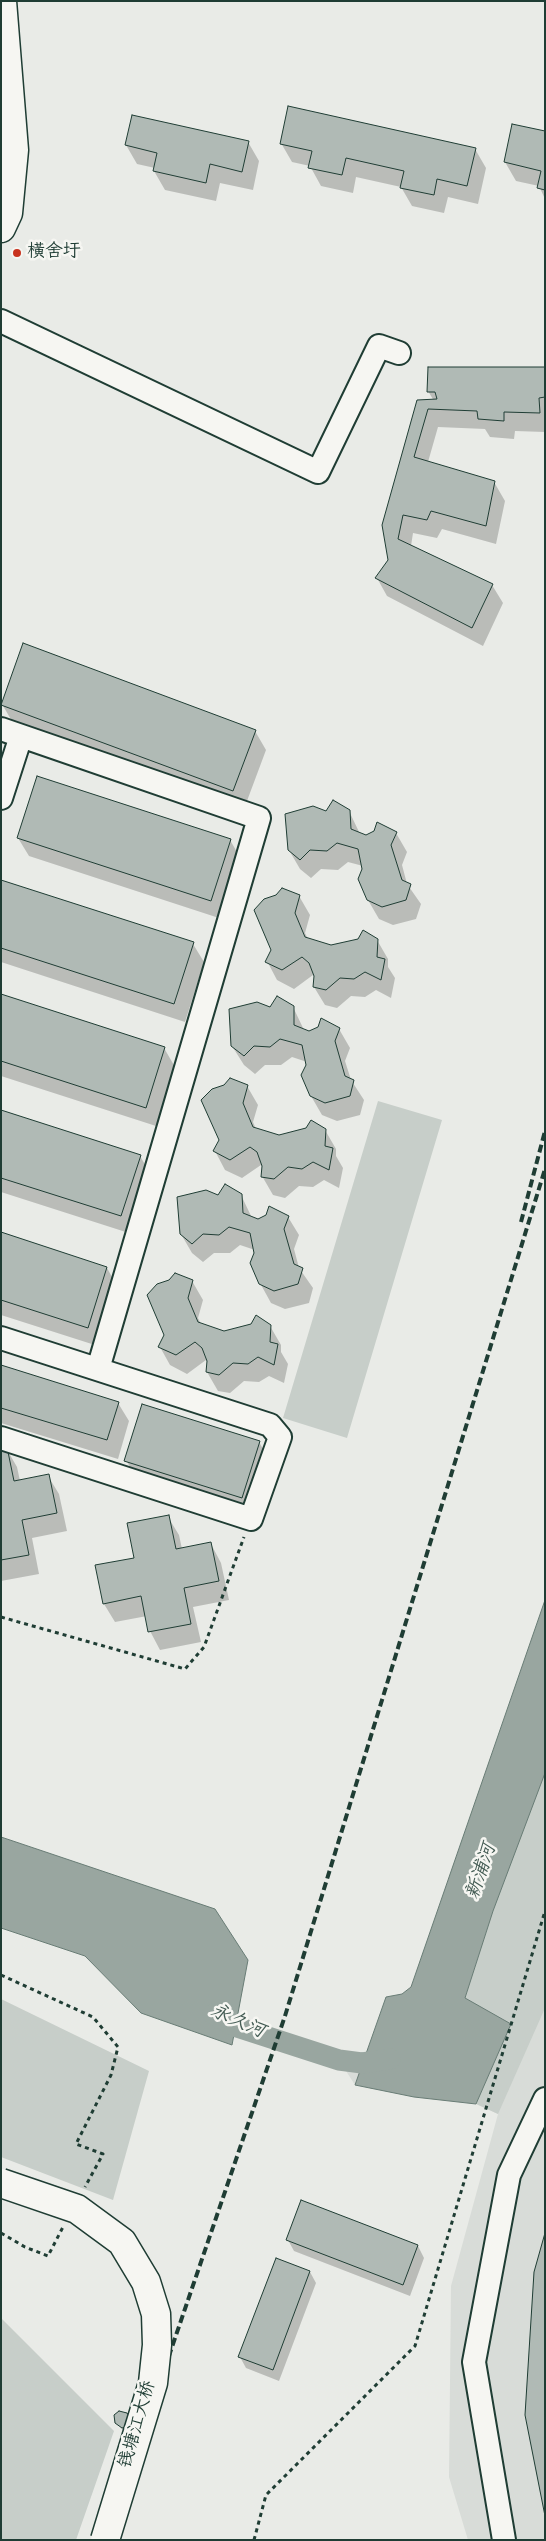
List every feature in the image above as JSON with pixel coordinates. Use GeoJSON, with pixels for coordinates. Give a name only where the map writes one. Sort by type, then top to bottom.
{"type":"FeatureCollection","features":[{"type":"Feature","properties":{"kind":"main road"},"geometry":{"type":"LineString","coordinates":[[1,228],[8,212],[14,150],[2,1]]}},
{"type":"Feature","properties":{"kind":"main road","name":"钱塘江大桥"},"geometry":{"type":"LineString","coordinates":[[1,2182],[77,2209],[122,2242],[146,2282],[156,2314],[153,2383],[105,2540]]}},
{"type":"Feature","properties":{"kind":"street"},"geometry":{"type":"LineString","coordinates":[[1,321],[318,472],[378,346],[399,353]]}},
{"type":"Feature","properties":{"kind":"street"},"geometry":{"type":"LineString","coordinates":[[1,798],[11,732],[259,818],[98,1369]]}},
{"type":"Feature","properties":{"kind":"street"},"geometry":{"type":"LineString","coordinates":[[1,1338],[270,1425],[280,1437],[251,1519],[1,1438]]}},
{"type":"Feature","properties":{"kind":"street"},"geometry":{"type":"LineString","coordinates":[[504,2540],[474,2362],[509,2175],[545,2099]]}},
{"type":"Feature","properties":{"kind":"path"},"geometry":{"type":"LineString","coordinates":[[1,1617],[185,1668],[204,1647],[251,1519]]}},
{"type":"Feature","properties":{"kind":"path"},"geometry":{"type":"LineString","coordinates":[[254,2540],[266,2495],[416,2346],[545,1911]]}},
{"type":"Feature","properties":{"kind":"path"},"geometry":{"type":"LineString","coordinates":[[1,1975],[93,2017],[118,2047],[111,2074],[76,2144],[103,2154],[84,2188]]}},
{"type":"Feature","properties":{"kind":"path"},"geometry":{"type":"LineString","coordinates":[[1,2233],[25,2247],[48,2256],[66,2222]]}},
{"type":"Feature","properties":{"kind":"shaded area"},"geometry":{"type":"Polygon","coordinates":[[[378,1101],[442,1120],[347,1438],[283,1418],[378,1101]]]}},
{"type":"Feature","properties":{"kind":"shaded area"},"geometry":{"type":"Polygon","coordinates":[[[545,1689],[545,2540],[468,2540],[449,2477],[451,2286],[498,2114],[476,2103],[414,2097],[355,2085],[339,2060],[362,2063],[422,2054],[545,1689]]]}},
{"type":"Feature","properties":{"kind":"shaded area"},"geometry":{"type":"Polygon","coordinates":[[[545,1749],[545,2008],[498,2114],[476,2104],[511,2024],[465,1999],[545,1749]]]}},
{"type":"Feature","properties":{"kind":"shaded area"},"geometry":{"type":"Polygon","coordinates":[[[1,1999],[149,2071],[113,2200],[1,2157],[1,1999]]]}},
{"type":"Feature","properties":{"kind":"shaded area"},"geometry":{"type":"Polygon","coordinates":[[[1,2318],[114,2431],[76,2540],[1,2540],[1,2318]]]}},
{"type":"Feature","properties":{"kind":"water","name":"新浦河"},"geometry":{"type":"Polygon","coordinates":[[[545,1600],[545,1773],[493,1911],[465,1998],[511,2024],[476,2104],[414,2097],[355,2085],[386,1997],[402,1994],[411,1987],[545,1600]]]}},
{"type":"Feature","properties":{"kind":"water"},"geometry":{"type":"Polygon","coordinates":[[[1,1837],[215,1909],[248,1960],[232,2045],[141,2013],[85,1956],[1,1928],[1,1837]]]}},
{"type":"Feature","properties":{"kind":"building"},"geometry":{"type":"Polygon","coordinates":[[[288,106],[476,148],[467,186],[437,179],[434,195],[400,188],[404,171],[346,158],[342,175],[308,168],[312,151],[280,144],[288,106]]]}},
{"type":"Feature","properties":{"kind":"building"},"geometry":{"type":"Polygon","coordinates":[[[132,115],[249,141],[242,172],[210,164],[206,183],[153,171],[157,153],[125,145],[132,115]]]}},
{"type":"Feature","properties":{"kind":"building"},"geometry":{"type":"Polygon","coordinates":[[[512,124],[545,131],[545,190],[537,188],[541,171],[504,162],[512,124]]]}},
{"type":"Feature","properties":{"kind":"building"},"geometry":{"type":"Polygon","coordinates":[[[428,367],[545,367],[545,397],[539,398],[540,413],[504,412],[504,421],[478,419],[477,411],[428,409],[414,457],[495,481],[486,526],[431,511],[427,520],[403,515],[398,539],[493,584],[472,628],[375,578],[388,560],[382,525],[417,400],[437,399],[435,392],[427,392],[428,367]]]}},
{"type":"Feature","properties":{"kind":"building"},"geometry":{"type":"Polygon","coordinates":[[[23,643],[256,730],[233,791],[1,705],[23,643]]]}},
{"type":"Feature","properties":{"kind":"building"},"geometry":{"type":"Polygon","coordinates":[[[37,776],[231,839],[211,901],[17,838],[37,776]]]}},
{"type":"Feature","properties":{"kind":"building"},"geometry":{"type":"Polygon","coordinates":[[[333,800],[350,810],[351,829],[366,835],[374,831],[377,822],[397,832],[391,845],[402,880],[411,884],[406,900],[382,907],[367,900],[358,879],[362,869],[358,849],[337,843],[327,851],[310,850],[300,860],[288,850],[285,814],[313,806],[326,811],[333,800]]]}},
{"type":"Feature","properties":{"kind":"building"},"geometry":{"type":"Polygon","coordinates":[[[1,880],[194,942],[174,1004],[1,948],[1,880]]]}},
{"type":"Feature","properties":{"kind":"building"},"geometry":{"type":"Polygon","coordinates":[[[282,888],[300,895],[295,913],[305,937],[331,945],[358,939],[363,930],[378,939],[377,957],[385,959],[381,980],[365,972],[354,979],[340,978],[326,990],[313,987],[314,976],[309,963],[302,957],[282,970],[265,962],[271,950],[254,910],[264,899],[276,895],[282,888]]]}},
{"type":"Feature","properties":{"kind":"building"},"geometry":{"type":"Polygon","coordinates":[[[1,994],[165,1047],[146,1108],[1,1061],[1,994]]]}},
{"type":"Feature","properties":{"kind":"building"},"geometry":{"type":"Polygon","coordinates":[[[277,996],[294,1006],[294,1025],[309,1031],[318,1027],[321,1018],[340,1028],[335,1041],[345,1076],[354,1080],[350,1096],[325,1103],[310,1096],[301,1075],[306,1065],[302,1045],[280,1039],[270,1047],[254,1046],[244,1056],[231,1046],[229,1009],[257,1002],[270,1007],[277,996]]]}},
{"type":"Feature","properties":{"kind":"building"},"geometry":{"type":"Polygon","coordinates":[[[230,1078],[248,1085],[243,1103],[253,1127],[279,1135],[306,1128],[311,1120],[326,1129],[325,1146],[333,1148],[329,1170],[313,1162],[302,1169],[288,1167],[274,1179],[261,1177],[262,1166],[257,1152],[250,1147],[230,1160],[213,1151],[219,1140],[201,1100],[212,1089],[224,1085],[230,1078]]]}},
{"type":"Feature","properties":{"kind":"building"},"geometry":{"type":"Polygon","coordinates":[[[1,1110],[141,1155],[121,1216],[1,1178],[1,1110]]]}},
{"type":"Feature","properties":{"kind":"building"},"geometry":{"type":"Polygon","coordinates":[[[225,1184],[242,1194],[243,1213],[258,1219],[266,1215],[269,1206],[289,1216],[284,1229],[294,1264],[303,1268],[298,1284],[274,1291],[259,1284],[250,1263],[254,1253],[250,1233],[229,1227],[219,1235],[203,1234],[192,1244],[180,1234],[177,1197],[206,1190],[218,1195],[225,1184]]]}},
{"type":"Feature","properties":{"kind":"building"},"geometry":{"type":"Polygon","coordinates":[[[1,1232],[107,1267],[88,1328],[1,1300],[1,1232]]]}},
{"type":"Feature","properties":{"kind":"building"},"geometry":{"type":"Polygon","coordinates":[[[175,1273],[193,1280],[188,1298],[198,1322],[224,1331],[251,1324],[256,1315],[271,1325],[270,1342],[278,1344],[274,1365],[258,1357],[248,1364],[233,1363],[219,1375],[206,1372],[207,1361],[202,1348],[195,1342],[176,1355],[158,1347],[164,1335],[147,1295],[157,1284],[169,1280],[175,1273]]]}},
{"type":"Feature","properties":{"kind":"building"},"geometry":{"type":"Polygon","coordinates":[[[1,1365],[119,1402],[107,1440],[1,1408],[1,1365]]]}},
{"type":"Feature","properties":{"kind":"building"},"geometry":{"type":"Polygon","coordinates":[[[142,1404],[260,1441],[242,1498],[124,1461],[142,1404]]]}},
{"type":"Feature","properties":{"kind":"building"},"geometry":{"type":"Polygon","coordinates":[[[7,1447],[14,1481],[49,1474],[57,1513],[22,1520],[29,1555],[1,1560],[1,1448],[7,1447]]]}},
{"type":"Feature","properties":{"kind":"building"},"geometry":{"type":"Polygon","coordinates":[[[169,1515],[176,1549],[211,1542],[219,1581],[184,1588],[191,1624],[148,1632],[141,1596],[103,1604],[95,1565],[134,1558],[127,1523],[169,1515]]]}},
{"type":"Feature","properties":{"kind":"building"},"geometry":{"type":"Polygon","coordinates":[[[301,2200],[418,2245],[403,2285],[286,2240],[301,2200]]]}},
{"type":"Feature","properties":{"kind":"building"},"geometry":{"type":"Polygon","coordinates":[[[545,2233],[545,2516],[525,2415],[534,2272],[545,2233]]]}},
{"type":"Feature","properties":{"kind":"building"},"geometry":{"type":"Polygon","coordinates":[[[276,2258],[310,2271],[273,2370],[238,2357],[276,2258]]]}},
{"type":"Feature","properties":{"kind":"building"},"geometry":{"type":"Polygon","coordinates":[[[119,2411],[127,2413],[131,2419],[128,2426],[122,2428],[115,2423],[114,2415],[119,2411]]]}},
{"type":"Feature","properties":{"kind":"waterway","name":"永久河"},"geometry":{"type":"LineString","coordinates":[[213,2014],[237,2027],[339,2060],[362,2063],[390,2059]]}},
{"type":"Feature","properties":{"kind":"railway"},"geometry":{"type":"LineString","coordinates":[[521,1222],[545,1131]]}},
{"type":"Feature","properties":{"kind":"railway"},"geometry":{"type":"LineString","coordinates":[[111,2540],[159,2385],[285,2016],[545,1169]]}},
{"type":"Feature","properties":{"kind":"place","name":"横舍圩"},"geometry":{"type":"Point","coordinates":[17,253]}}]}
